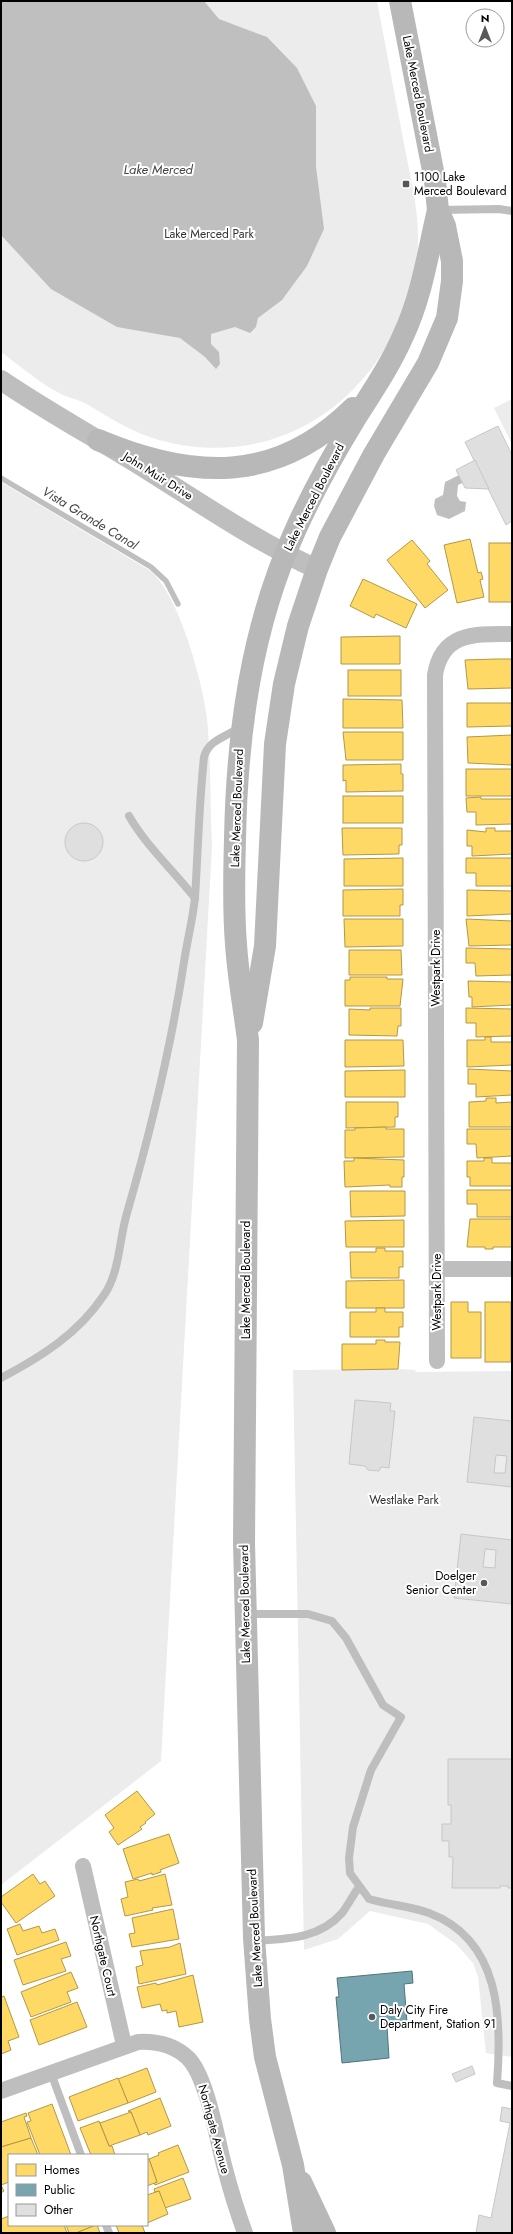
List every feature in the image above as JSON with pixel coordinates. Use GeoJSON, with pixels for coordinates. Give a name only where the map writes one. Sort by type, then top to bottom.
{"type":"FeatureCollection","features":[{"type":"Feature","properties":{"kind":"main road","name":"Lake Merced Boulevard"},"geometry":{"type":"LineString","coordinates":[[248,1040],[265,946],[272,764],[277,724],[292,645],[317,569],[355,489],[433,354],[447,318],[452,287],[452,261],[445,226],[438,210],[435,180],[400,1]]}},
{"type":"Feature","properties":{"kind":"main road","name":"Lake Merced Boulevard"},"geometry":{"type":"LineString","coordinates":[[304,2233],[293,2165],[273,2093],[265,2057],[260,2019],[254,1941],[245,1614],[244,1451],[248,1040],[238,964],[235,924],[236,790],[242,723],[257,645],[285,554],[324,473],[376,387],[401,342],[413,313],[438,210]]}},
{"type":"Feature","properties":{"kind":"main road"},"geometry":{"type":"LineString","coordinates":[[98,440],[141,456],[174,464],[218,468],[254,464],[287,455],[313,442],[341,421],[376,387]]}},
{"type":"Feature","properties":{"kind":"main road","name":"Lake Merced Boulevard"},"geometry":{"type":"LineString","coordinates":[[293,2165],[325,2233]]}},
{"type":"Feature","properties":{"kind":"street","name":"John Muir Drive"},"geometry":{"type":"LineString","coordinates":[[1,380],[45,410],[98,440],[285,554],[317,569]]}},
{"type":"Feature","properties":{"kind":"street","name":"Westpark Drive"},"geometry":{"type":"LineString","coordinates":[[437,1361],[435,675],[440,655],[456,640],[477,634],[512,634]]}},
{"type":"Feature","properties":{"kind":"street"},"geometry":{"type":"LineString","coordinates":[[437,1269],[512,1269]]}},
{"type":"Feature","properties":{"kind":"street","name":"Northgate Court"},"geometry":{"type":"LineString","coordinates":[[83,1866],[124,2045]]}},
{"type":"Feature","properties":{"kind":"street","name":"Northgate Avenue"},"geometry":{"type":"LineString","coordinates":[[1,2091],[124,2045],[150,2041],[165,2044],[178,2050],[190,2060],[198,2072],[204,2089],[224,2167],[245,2233]]}},
{"type":"Feature","properties":{"kind":"lane"},"geometry":{"type":"LineString","coordinates":[[438,210],[499,209],[512,211]]}},
{"type":"Feature","properties":{"kind":"lane"},"geometry":{"type":"LineString","coordinates":[[1,1378],[57,1345],[75,1330],[105,1294],[114,1270],[126,1215],[142,1162],[176,1018],[195,898],[204,757],[206,749],[212,742],[231,734],[242,723]]}},
{"type":"Feature","properties":{"kind":"lane"},"geometry":{"type":"LineString","coordinates":[[129,816],[154,852],[175,873],[195,898]]}},
{"type":"Feature","properties":{"kind":"lane"},"geometry":{"type":"LineString","coordinates":[[245,1614],[308,1614],[332,1621],[346,1638],[383,1705],[401,1717],[370,1770],[353,1827],[349,1858],[350,1873],[369,1899],[430,1913],[458,1929],[482,1957],[491,1977],[497,2004],[499,2054],[497,2083],[512,2086]]}},
{"type":"Feature","properties":{"kind":"lane"},"geometry":{"type":"LineString","coordinates":[[254,1941],[298,1938],[322,1930],[342,1914],[359,1887]]}},
{"type":"Feature","properties":{"kind":"lane"},"geometry":{"type":"LineString","coordinates":[[51,2073],[81,2154]]}},
{"type":"Feature","properties":{"kind":"green space","name":"Lake Merced Park"},"geometry":{"type":"Polygon","coordinates":[[[1,1],[377,1],[413,188],[417,218],[418,249],[416,264],[404,309],[385,349],[359,384],[327,412],[290,433],[249,445],[205,448],[159,440],[132,430],[86,404],[57,392],[35,378],[1,352],[1,1]]]}},
{"type":"Feature","properties":{"kind":"green space"},"geometry":{"type":"Polygon","coordinates":[[[512,399],[512,444],[494,408],[512,399]]]}},
{"type":"Feature","properties":{"kind":"green space"},"geometry":{"type":"Polygon","coordinates":[[[1,482],[149,570],[160,581],[170,597],[195,661],[205,702],[209,750],[212,846],[161,1761],[1,1885],[1,482]]]}},
{"type":"Feature","properties":{"kind":"green space","name":"Westlake Park"},"geometry":{"type":"Polygon","coordinates":[[[293,1370],[416,1370],[415,1372],[512,1371],[512,2057],[486,2053],[478,1977],[473,1963],[456,1944],[428,1924],[370,1911],[338,1939],[304,1950],[293,1370]]]}},
{"type":"Feature","properties":{"kind":"water","name":"Lake Merced"},"geometry":{"type":"Polygon","coordinates":[[[1,1],[204,1],[219,19],[267,37],[297,68],[316,106],[316,167],[324,229],[307,266],[282,300],[258,318],[256,327],[250,333],[235,327],[211,334],[211,344],[219,352],[220,364],[216,369],[205,357],[180,338],[117,327],[51,289],[1,235],[1,1]]]}},
{"type":"Feature","properties":{"kind":"water"},"geometry":{"type":"Polygon","coordinates":[[[467,471],[471,479],[458,485],[457,496],[460,501],[466,502],[465,511],[449,519],[437,515],[434,506],[435,499],[443,495],[445,482],[467,471]]]}},
{"type":"Feature","properties":{"kind":"building: Homes"},"geometry":{"type":"Polygon","coordinates":[[[470,539],[478,573],[481,572],[483,579],[480,580],[484,597],[457,603],[444,545],[470,539]]]}},
{"type":"Feature","properties":{"kind":"building: Homes"},"geometry":{"type":"Polygon","coordinates":[[[412,540],[430,561],[427,564],[448,590],[425,608],[387,560],[412,540]]]}},
{"type":"Feature","properties":{"kind":"building: Homes"},"geometry":{"type":"Polygon","coordinates":[[[489,543],[512,543],[512,602],[489,602],[489,543]]]}},
{"type":"Feature","properties":{"kind":"building: Homes"},"geometry":{"type":"Polygon","coordinates":[[[363,579],[417,604],[406,628],[376,614],[374,618],[350,606],[363,579]]]}},
{"type":"Feature","properties":{"kind":"building: Homes"},"geometry":{"type":"Polygon","coordinates":[[[400,636],[400,664],[341,664],[341,637],[400,636]]]}},
{"type":"Feature","properties":{"kind":"building: Homes"},"geometry":{"type":"Polygon","coordinates":[[[512,659],[512,688],[468,689],[465,660],[512,659]]]}},
{"type":"Feature","properties":{"kind":"building: Homes"},"geometry":{"type":"Polygon","coordinates":[[[348,670],[401,670],[401,696],[348,696],[348,670]]]}},
{"type":"Feature","properties":{"kind":"building: Homes"},"geometry":{"type":"Polygon","coordinates":[[[343,699],[402,700],[403,728],[343,728],[343,699]]]}},
{"type":"Feature","properties":{"kind":"building: Homes"},"geometry":{"type":"Polygon","coordinates":[[[467,703],[512,703],[512,726],[467,727],[467,703]]]}},
{"type":"Feature","properties":{"kind":"building: Homes"},"geometry":{"type":"Polygon","coordinates":[[[343,732],[403,732],[403,760],[346,760],[343,732]]]}},
{"type":"Feature","properties":{"kind":"building: Homes"},"geometry":{"type":"Polygon","coordinates":[[[512,735],[512,765],[468,763],[467,737],[512,735]]]}},
{"type":"Feature","properties":{"kind":"building: Homes"},"geometry":{"type":"Polygon","coordinates":[[[401,764],[401,774],[403,774],[403,791],[346,792],[346,780],[343,781],[343,765],[401,764]]]}},
{"type":"Feature","properties":{"kind":"building: Homes"},"geometry":{"type":"Polygon","coordinates":[[[466,769],[512,769],[512,796],[466,796],[466,769]]]}},
{"type":"Feature","properties":{"kind":"building: Homes"},"geometry":{"type":"Polygon","coordinates":[[[343,796],[403,796],[403,823],[343,823],[343,796]]]}},
{"type":"Feature","properties":{"kind":"building: Homes"},"geometry":{"type":"Polygon","coordinates":[[[481,797],[481,799],[512,799],[512,824],[476,825],[476,812],[467,812],[466,798],[481,797]]]}},
{"type":"Feature","properties":{"kind":"building: Homes"},"geometry":{"type":"Polygon","coordinates":[[[342,828],[402,828],[402,845],[399,845],[399,854],[343,855],[342,828]]]}},
{"type":"Feature","properties":{"kind":"building: Homes"},"geometry":{"type":"Polygon","coordinates":[[[486,828],[495,828],[495,831],[512,831],[512,854],[472,856],[472,846],[467,846],[467,830],[486,832],[486,828]]]}},
{"type":"Feature","properties":{"kind":"building: Homes"},"geometry":{"type":"Polygon","coordinates":[[[403,858],[403,886],[344,886],[344,859],[403,858]]]}},
{"type":"Feature","properties":{"kind":"building: Homes"},"geometry":{"type":"Polygon","coordinates":[[[466,858],[512,858],[512,886],[476,886],[476,873],[466,873],[466,858]]]}},
{"type":"Feature","properties":{"kind":"building: Homes"},"geometry":{"type":"Polygon","coordinates":[[[403,889],[403,905],[400,905],[400,916],[343,916],[343,890],[403,889]]]}},
{"type":"Feature","properties":{"kind":"building: Homes"},"geometry":{"type":"Polygon","coordinates":[[[467,890],[512,891],[512,914],[467,916],[467,890]]]}},
{"type":"Feature","properties":{"kind":"building: Homes"},"geometry":{"type":"Polygon","coordinates":[[[344,919],[403,919],[403,946],[345,947],[344,919]]]}},
{"type":"Feature","properties":{"kind":"building: Homes"},"geometry":{"type":"Polygon","coordinates":[[[466,919],[512,921],[512,945],[469,946],[466,919]]]}},
{"type":"Feature","properties":{"kind":"building: Homes"},"geometry":{"type":"Polygon","coordinates":[[[466,948],[512,949],[512,975],[476,976],[475,963],[466,963],[466,948]]]}},
{"type":"Feature","properties":{"kind":"building: Homes"},"geometry":{"type":"Polygon","coordinates":[[[349,950],[401,950],[402,975],[349,975],[349,950]]]}},
{"type":"Feature","properties":{"kind":"building: Homes"},"geometry":{"type":"Polygon","coordinates":[[[350,977],[387,977],[387,979],[403,979],[400,1006],[345,1006],[345,980],[350,980],[350,977]]]}},
{"type":"Feature","properties":{"kind":"building: Homes"},"geometry":{"type":"Polygon","coordinates":[[[468,981],[512,982],[512,1005],[472,1007],[472,997],[469,997],[468,981]]]}},
{"type":"Feature","properties":{"kind":"building: Homes"},"geometry":{"type":"Polygon","coordinates":[[[370,1008],[401,1008],[401,1026],[398,1026],[397,1036],[349,1035],[349,1009],[370,1010],[370,1008]]]}},
{"type":"Feature","properties":{"kind":"building: Homes"},"geometry":{"type":"Polygon","coordinates":[[[466,1008],[512,1009],[512,1036],[476,1037],[476,1023],[466,1023],[466,1008]]]}},
{"type":"Feature","properties":{"kind":"building: Homes"},"geometry":{"type":"Polygon","coordinates":[[[485,1037],[491,1037],[491,1042],[512,1042],[512,1065],[467,1067],[467,1040],[485,1040],[485,1037]]]}},
{"type":"Feature","properties":{"kind":"building: Homes"},"geometry":{"type":"Polygon","coordinates":[[[345,1040],[403,1040],[404,1066],[345,1067],[345,1040]]]}},
{"type":"Feature","properties":{"kind":"building: Homes"},"geometry":{"type":"Polygon","coordinates":[[[468,1069],[512,1071],[512,1095],[476,1097],[476,1084],[468,1084],[468,1069]]]}},
{"type":"Feature","properties":{"kind":"building: Homes"},"geometry":{"type":"Polygon","coordinates":[[[405,1070],[405,1097],[345,1097],[345,1071],[405,1070]]]}},
{"type":"Feature","properties":{"kind":"building: Homes"},"geometry":{"type":"Polygon","coordinates":[[[486,1098],[496,1098],[496,1103],[512,1102],[512,1127],[469,1127],[469,1102],[486,1101],[486,1098]]]}},
{"type":"Feature","properties":{"kind":"building: Homes"},"geometry":{"type":"Polygon","coordinates":[[[346,1102],[398,1102],[398,1117],[395,1117],[395,1127],[346,1128],[346,1102]]]}},
{"type":"Feature","properties":{"kind":"building: Homes"},"geometry":{"type":"Polygon","coordinates":[[[386,1127],[386,1129],[404,1129],[404,1157],[345,1158],[345,1130],[355,1130],[355,1128],[386,1127]]]}},
{"type":"Feature","properties":{"kind":"building: Homes"},"geometry":{"type":"Polygon","coordinates":[[[467,1129],[512,1129],[512,1156],[477,1158],[476,1144],[467,1144],[467,1129]]]}},
{"type":"Feature","properties":{"kind":"building: Homes"},"geometry":{"type":"Polygon","coordinates":[[[354,1158],[404,1160],[404,1177],[402,1177],[402,1187],[390,1187],[390,1185],[345,1187],[344,1161],[354,1161],[354,1158]]]}},
{"type":"Feature","properties":{"kind":"building: Homes"},"geometry":{"type":"Polygon","coordinates":[[[484,1158],[492,1158],[492,1163],[512,1163],[512,1186],[470,1186],[470,1177],[467,1177],[467,1161],[484,1161],[484,1158]]]}},
{"type":"Feature","properties":{"kind":"building: Homes"},"geometry":{"type":"Polygon","coordinates":[[[467,1190],[512,1190],[512,1217],[477,1217],[477,1204],[467,1204],[467,1190]]]}},
{"type":"Feature","properties":{"kind":"building: Homes"},"geometry":{"type":"Polygon","coordinates":[[[350,1191],[405,1191],[405,1216],[351,1217],[350,1191]]]}},
{"type":"Feature","properties":{"kind":"building: Homes"},"geometry":{"type":"Polygon","coordinates":[[[470,1219],[512,1219],[512,1247],[493,1247],[493,1249],[485,1249],[485,1247],[467,1247],[470,1219]]]}},
{"type":"Feature","properties":{"kind":"building: Homes"},"geometry":{"type":"Polygon","coordinates":[[[404,1220],[404,1247],[346,1247],[345,1221],[404,1220]]]}},
{"type":"Feature","properties":{"kind":"building: Homes"},"geometry":{"type":"Polygon","coordinates":[[[376,1248],[385,1248],[385,1251],[403,1251],[403,1267],[399,1267],[399,1278],[351,1278],[350,1252],[376,1252],[376,1248]]]}},
{"type":"Feature","properties":{"kind":"building: Homes"},"geometry":{"type":"Polygon","coordinates":[[[404,1280],[404,1308],[346,1308],[346,1281],[404,1280]]]}},
{"type":"Feature","properties":{"kind":"building: Homes"},"geometry":{"type":"Polygon","coordinates":[[[451,1302],[468,1302],[468,1312],[481,1312],[481,1358],[451,1358],[451,1302]]]}},
{"type":"Feature","properties":{"kind":"building: Homes"},"geometry":{"type":"Polygon","coordinates":[[[485,1302],[511,1302],[511,1362],[485,1362],[485,1302]]]}},
{"type":"Feature","properties":{"kind":"building: Homes"},"geometry":{"type":"Polygon","coordinates":[[[376,1308],[385,1308],[385,1312],[403,1312],[403,1327],[399,1327],[399,1337],[350,1337],[350,1312],[376,1312],[376,1308]]]}},
{"type":"Feature","properties":{"kind":"building: Homes"},"geometry":{"type":"Polygon","coordinates":[[[376,1340],[385,1340],[385,1342],[400,1342],[398,1369],[342,1370],[342,1344],[376,1344],[376,1340]]]}},
{"type":"Feature","properties":{"kind":"building: Homes"},"geometry":{"type":"Polygon","coordinates":[[[137,1791],[155,1814],[140,1827],[142,1829],[118,1845],[109,1832],[114,1828],[105,1815],[137,1791]]]}},
{"type":"Feature","properties":{"kind":"building: Homes"},"geometry":{"type":"Polygon","coordinates":[[[169,1834],[179,1863],[160,1870],[161,1872],[152,1875],[152,1873],[133,1879],[123,1849],[169,1834]]]}},
{"type":"Feature","properties":{"kind":"building: Homes"},"geometry":{"type":"Polygon","coordinates":[[[33,1874],[40,1884],[45,1881],[55,1896],[16,1923],[1,1902],[1,1897],[33,1874]]]}},
{"type":"Feature","properties":{"kind":"building: Homes"},"geometry":{"type":"Polygon","coordinates":[[[165,1874],[172,1905],[152,1908],[153,1910],[125,1916],[121,1899],[128,1897],[125,1882],[138,1879],[139,1881],[165,1874]]]}},
{"type":"Feature","properties":{"kind":"building: Homes"},"geometry":{"type":"Polygon","coordinates":[[[173,1909],[179,1939],[132,1947],[129,1934],[135,1933],[132,1918],[173,1909]]]}},
{"type":"Feature","properties":{"kind":"building: Homes"},"geometry":{"type":"Polygon","coordinates":[[[20,1924],[23,1931],[39,1926],[42,1933],[55,1929],[59,1940],[17,1955],[7,1929],[20,1924]]]}},
{"type":"Feature","properties":{"kind":"building: Homes"},"geometry":{"type":"Polygon","coordinates":[[[66,1942],[71,1956],[61,1959],[66,1971],[23,1985],[14,1960],[66,1942]]]}},
{"type":"Feature","properties":{"kind":"building: Homes"},"geometry":{"type":"Polygon","coordinates":[[[180,1943],[186,1974],[139,1984],[136,1967],[143,1965],[140,1951],[170,1947],[180,1943]]]}},
{"type":"Feature","properties":{"kind":"building: Homes"},"geometry":{"type":"Polygon","coordinates":[[[71,1972],[78,1988],[67,1992],[71,2002],[31,2017],[21,1992],[71,1972]]]}},
{"type":"Feature","properties":{"kind":"building: Homes"},"geometry":{"type":"Polygon","coordinates":[[[193,1975],[203,2022],[179,2027],[176,2011],[167,2013],[167,2010],[162,2011],[160,2004],[142,2008],[137,1987],[156,1983],[157,1985],[193,1975]]]}},
{"type":"Feature","properties":{"kind":"building: Homes"},"geometry":{"type":"Polygon","coordinates":[[[4,1996],[19,2037],[8,2041],[11,2050],[1,2054],[1,1997],[4,1996]]]}},
{"type":"Feature","properties":{"kind":"building: Homes"},"geometry":{"type":"Polygon","coordinates":[[[77,2002],[87,2027],[39,2045],[30,2020],[77,2002]]]}},
{"type":"Feature","properties":{"kind":"building: Homes"},"geometry":{"type":"Polygon","coordinates":[[[147,2068],[156,2092],[128,2103],[118,2079],[147,2068]]]}},
{"type":"Feature","properties":{"kind":"building: Homes"},"geometry":{"type":"Polygon","coordinates":[[[118,2078],[128,2103],[78,2121],[69,2097],[118,2078]]]}},
{"type":"Feature","properties":{"kind":"building: Homes"},"geometry":{"type":"Polygon","coordinates":[[[160,2098],[171,2126],[148,2135],[147,2132],[140,2135],[131,2112],[128,2111],[160,2098]]]}},
{"type":"Feature","properties":{"kind":"building: Homes"},"geometry":{"type":"Polygon","coordinates":[[[52,2104],[71,2154],[40,2154],[27,2122],[31,2121],[28,2113],[52,2104]]]}},
{"type":"Feature","properties":{"kind":"building: Homes"},"geometry":{"type":"Polygon","coordinates":[[[131,2112],[140,2135],[109,2146],[100,2123],[131,2112]]]}},
{"type":"Feature","properties":{"kind":"building: Homes"},"geometry":{"type":"Polygon","coordinates":[[[26,2113],[27,2116],[24,2117],[31,2138],[1,2147],[1,2122],[26,2113]]]}},
{"type":"Feature","properties":{"kind":"building: Homes"},"geometry":{"type":"Polygon","coordinates":[[[99,2121],[109,2146],[112,2146],[115,2154],[91,2154],[80,2128],[99,2121]]]}},
{"type":"Feature","properties":{"kind":"building: Homes"},"geometry":{"type":"Polygon","coordinates":[[[31,2138],[38,2154],[8,2154],[8,2182],[1,2185],[1,2147],[31,2138]]]}},
{"type":"Feature","properties":{"kind":"building: Homes"},"geometry":{"type":"Polygon","coordinates":[[[178,2145],[189,2172],[155,2185],[154,2183],[157,2182],[149,2159],[159,2155],[158,2153],[178,2145]]]}},
{"type":"Feature","properties":{"kind":"building: Homes"},"geometry":{"type":"Polygon","coordinates":[[[148,2160],[157,2182],[148,2186],[148,2160]]]}},
{"type":"Feature","properties":{"kind":"building: Homes"},"geometry":{"type":"Polygon","coordinates":[[[183,2178],[191,2199],[165,2208],[159,2191],[155,2192],[154,2189],[183,2178]]]}},
{"type":"Feature","properties":{"kind":"building: Homes"},"geometry":{"type":"Polygon","coordinates":[[[1,2185],[4,2191],[1,2193],[1,2185]]]}},
{"type":"Feature","properties":{"kind":"building: Homes"},"geometry":{"type":"Polygon","coordinates":[[[159,2191],[168,2214],[148,2223],[148,2195],[159,2191]]]}},
{"type":"Feature","properties":{"kind":"building: Homes"},"geometry":{"type":"Polygon","coordinates":[[[8,2216],[8,2226],[64,2226],[67,2233],[1,2233],[1,2219],[8,2216]]]}},
{"type":"Feature","properties":{"kind":"building: Homes"},"geometry":{"type":"Polygon","coordinates":[[[66,2226],[94,2226],[76,2233],[69,2233],[66,2226]]]}},
{"type":"Feature","properties":{"kind":"building: Homes"},"geometry":{"type":"Polygon","coordinates":[[[94,2226],[97,2226],[100,2233],[76,2233],[94,2226]]]}},
{"type":"Feature","properties":{"kind":"building: Homes"},"geometry":{"type":"Polygon","coordinates":[[[116,2226],[142,2226],[145,2233],[119,2233],[116,2226]]]}},
{"type":"Feature","properties":{"kind":"building: Public","name":"Daly City Fire Department, Station 91"},"geometry":{"type":"Polygon","coordinates":[[[412,1971],[413,1983],[404,1984],[407,2022],[387,2026],[389,2058],[342,2063],[336,1997],[339,1997],[337,1978],[412,1971]]]}},
{"type":"Feature","properties":{"kind":"building: Other"},"geometry":{"type":"Polygon","coordinates":[[[498,426],[512,455],[512,521],[506,525],[465,442],[498,426]]]}},
{"type":"Feature","properties":{"kind":"building: Other"},"geometry":{"type":"Polygon","coordinates":[[[475,460],[489,489],[465,488],[456,470],[475,460]]]}},
{"type":"Feature","properties":{"kind":"building: Other"},"geometry":{"type":"Polygon","coordinates":[[[84,823],[94,826],[100,832],[103,842],[100,852],[94,858],[84,861],[74,858],[68,852],[65,842],[68,832],[74,826],[84,823]]]}},
{"type":"Feature","properties":{"kind":"building: Other"},"geometry":{"type":"Polygon","coordinates":[[[355,1400],[391,1403],[390,1411],[395,1411],[389,1468],[381,1467],[379,1471],[368,1470],[365,1466],[349,1464],[355,1400]]]}},
{"type":"Feature","properties":{"kind":"building: Other"},"geometry":{"type":"Polygon","coordinates":[[[474,1417],[512,1421],[512,1487],[467,1482],[474,1417]],[[496,1455],[494,1473],[505,1473],[507,1456],[496,1455]]]}},
{"type":"Feature","properties":{"kind":"building: Other","name":"Doelger Senior Center"},"geometry":{"type":"Polygon","coordinates":[[[461,1534],[512,1540],[512,1604],[454,1598],[461,1534]],[[485,1549],[483,1567],[495,1568],[496,1550],[485,1549]]]}},
{"type":"Feature","properties":{"kind":"building: Other"},"geometry":{"type":"Polygon","coordinates":[[[448,1759],[512,1759],[512,1888],[508,1888],[508,1886],[500,1886],[500,1888],[452,1888],[453,1857],[449,1857],[449,1841],[442,1841],[442,1824],[451,1824],[451,1805],[448,1805],[448,1759]]]}},
{"type":"Feature","properties":{"kind":"building: Other"},"geometry":{"type":"Polygon","coordinates":[[[472,2066],[475,2074],[456,2082],[452,2074],[472,2066]]]}},
{"type":"Feature","properties":{"kind":"building: Other"},"geometry":{"type":"Polygon","coordinates":[[[502,2107],[512,2109],[512,2233],[476,2233],[479,2215],[491,2218],[510,2123],[500,2121],[502,2107]]]}},
{"type":"Feature","properties":{"kind":"waterway","name":"Vista Grande Canal"},"geometry":{"type":"LineString","coordinates":[[1,478],[151,567],[166,581],[178,604]]}},
{"type":"Feature","properties":{"kind":"place","name":"1100 Lake Merced Boulevard"},"geometry":{"type":"Point","coordinates":[406,184]}},
{"type":"Feature","properties":{"kind":"place","name":"Doelger Senior Center"},"geometry":{"type":"Point","coordinates":[484,1583]}},
{"type":"Feature","properties":{"kind":"place","name":"Daly City Fire Department, Station 91"},"geometry":{"type":"Point","coordinates":[372,2017]}}]}
